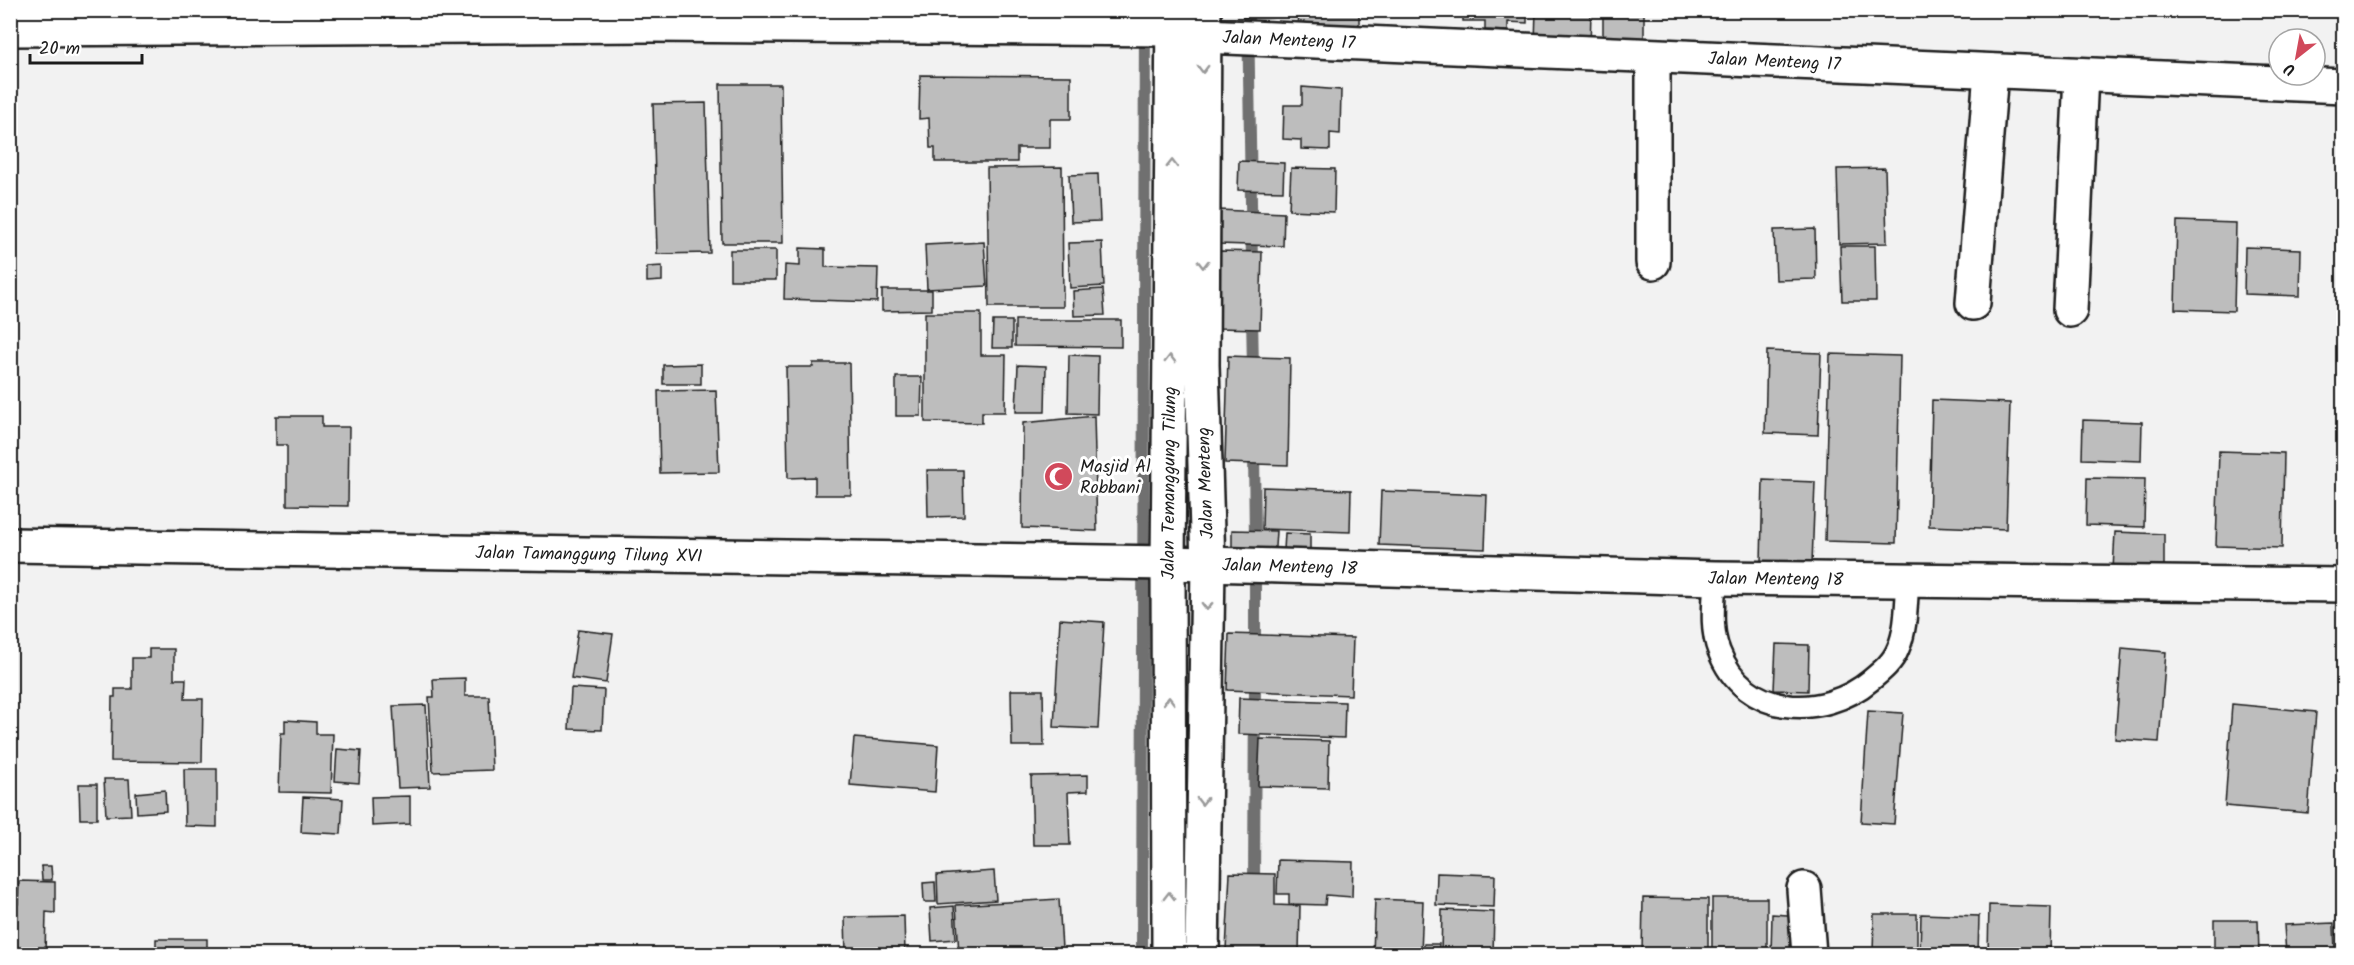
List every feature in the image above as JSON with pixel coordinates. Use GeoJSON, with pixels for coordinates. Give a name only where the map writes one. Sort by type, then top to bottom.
{"type":"FeatureCollection","features":[{"type":"Feature","properties":{"kind":"street","name":"Jalan Menteng 17"},"geometry":{"type":"LineString","coordinates":[[10,29],[651,18],[1188,21],[1653,57],[1798,61],[2343,86]]}},
{"type":"Feature","properties":{"kind":"street","name":"Jalan Temanggung Tilung"},"geometry":{"type":"LineString","coordinates":[[1169,954],[1168,563],[1188,21]]}},
{"type":"Feature","properties":{"kind":"street","name":"Jalan Menteng"},"geometry":{"type":"LineString","coordinates":[[1188,21],[1208,565],[1202,954]]}},
{"type":"Feature","properties":{"kind":"street"},"geometry":{"type":"LineString","coordinates":[[1653,57],[1653,262]]}},
{"type":"Feature","properties":{"kind":"street"},"geometry":{"type":"LineString","coordinates":[[1972,303],[1990,71]]}},
{"type":"Feature","properties":{"kind":"street"},"geometry":{"type":"LineString","coordinates":[[2070,310],[2081,75]]}},
{"type":"Feature","properties":{"kind":"street","name":"Jalan Tamanggung Tilung XVI"},"geometry":{"type":"LineString","coordinates":[[10,544],[1208,565]]}},
{"type":"Feature","properties":{"kind":"street","name":"Jalan Menteng 18"},"geometry":{"type":"LineString","coordinates":[[1208,565],[1714,578],[2343,585]]}},
{"type":"Feature","properties":{"kind":"street"},"geometry":{"type":"LineString","coordinates":[[1804,889],[1809,954]]}},
{"type":"Feature","properties":{"kind":"lane"},"geometry":{"type":"LineString","coordinates":[[1714,578],[1714,635],[1727,667],[1746,690],[1761,699],[1777,704],[1803,706],[1826,705],[1854,694],[1888,665],[1899,647],[1908,581]]}},
{"type":"Feature","properties":{"kind":"building"},"geometry":{"type":"Polygon","coordinates":[[[1299,10],[1359,10],[1359,30],[1298,28],[1299,10]]]}},
{"type":"Feature","properties":{"kind":"building"},"geometry":{"type":"Polygon","coordinates":[[[1463,10],[1527,10],[1527,23],[1508,22],[1508,31],[1485,30],[1485,21],[1463,21],[1463,10]]]}},
{"type":"Feature","properties":{"kind":"building"},"geometry":{"type":"Polygon","coordinates":[[[1536,10],[1591,10],[1590,50],[1535,43],[1536,10]]]}},
{"type":"Feature","properties":{"kind":"building"},"geometry":{"type":"Polygon","coordinates":[[[1603,10],[1644,10],[1644,43],[1603,43],[1603,10]]]}},
{"type":"Feature","properties":{"kind":"building"},"geometry":{"type":"Polygon","coordinates":[[[920,75],[1071,76],[1071,119],[1050,119],[1050,148],[1017,148],[1017,162],[935,162],[935,148],[930,148],[929,118],[919,119],[920,75]]]}},
{"type":"Feature","properties":{"kind":"building"},"geometry":{"type":"Polygon","coordinates":[[[720,84],[781,84],[783,243],[722,243],[720,84]]]}},
{"type":"Feature","properties":{"kind":"building"},"geometry":{"type":"Polygon","coordinates":[[[1302,87],[1341,90],[1340,134],[1330,133],[1330,150],[1301,149],[1301,140],[1283,139],[1284,105],[1302,105],[1302,87]]]}},
{"type":"Feature","properties":{"kind":"building"},"geometry":{"type":"Polygon","coordinates":[[[706,103],[710,253],[657,254],[653,104],[706,103]]]}},
{"type":"Feature","properties":{"kind":"building"},"geometry":{"type":"Polygon","coordinates":[[[1239,161],[1284,163],[1283,191],[1238,190],[1239,161]]]}},
{"type":"Feature","properties":{"kind":"building"},"geometry":{"type":"Polygon","coordinates":[[[1062,167],[1063,307],[989,307],[987,168],[1062,167]]]}},
{"type":"Feature","properties":{"kind":"building"},"geometry":{"type":"Polygon","coordinates":[[[1291,168],[1335,169],[1334,212],[1289,210],[1291,168]]]}},
{"type":"Feature","properties":{"kind":"building"},"geometry":{"type":"Polygon","coordinates":[[[1885,168],[1887,243],[1839,244],[1837,169],[1885,168]]]}},
{"type":"Feature","properties":{"kind":"building"},"geometry":{"type":"Polygon","coordinates":[[[1098,174],[1100,221],[1071,222],[1069,175],[1098,174]]]}},
{"type":"Feature","properties":{"kind":"building"},"geometry":{"type":"Polygon","coordinates":[[[1219,210],[1284,213],[1283,246],[1218,244],[1219,210]]]}},
{"type":"Feature","properties":{"kind":"building"},"geometry":{"type":"Polygon","coordinates":[[[2177,221],[2236,223],[2234,311],[2175,309],[2177,221]]]}},
{"type":"Feature","properties":{"kind":"building"},"geometry":{"type":"Polygon","coordinates":[[[1815,229],[1816,279],[1776,280],[1774,230],[1815,229]]]}},
{"type":"Feature","properties":{"kind":"building"},"geometry":{"type":"Polygon","coordinates":[[[984,242],[987,286],[927,289],[925,245],[984,242]]]}},
{"type":"Feature","properties":{"kind":"building"},"geometry":{"type":"Polygon","coordinates":[[[1102,242],[1104,286],[1070,288],[1068,243],[1102,242]]]}},
{"type":"Feature","properties":{"kind":"building"},"geometry":{"type":"Polygon","coordinates":[[[1840,246],[1875,246],[1876,301],[1842,301],[1840,246]]]}},
{"type":"Feature","properties":{"kind":"building"},"geometry":{"type":"Polygon","coordinates":[[[2245,247],[2301,249],[2300,296],[2244,294],[2245,247]]]}},
{"type":"Feature","properties":{"kind":"building"},"geometry":{"type":"Polygon","coordinates":[[[800,248],[825,249],[825,267],[878,268],[877,302],[784,299],[785,265],[800,266],[800,248]]]}},
{"type":"Feature","properties":{"kind":"building"},"geometry":{"type":"Polygon","coordinates":[[[730,250],[776,250],[776,280],[730,280],[730,250]]]}},
{"type":"Feature","properties":{"kind":"building"},"geometry":{"type":"Polygon","coordinates":[[[1219,251],[1262,252],[1260,329],[1217,328],[1219,251]]]}},
{"type":"Feature","properties":{"kind":"building"},"geometry":{"type":"Polygon","coordinates":[[[662,266],[662,281],[647,282],[647,267],[662,266]]]}},
{"type":"Feature","properties":{"kind":"building"},"geometry":{"type":"Polygon","coordinates":[[[1103,289],[1105,315],[1074,316],[1073,291],[1103,289]]]}},
{"type":"Feature","properties":{"kind":"building"},"geometry":{"type":"Polygon","coordinates":[[[882,290],[932,290],[932,310],[882,311],[882,290]]]}},
{"type":"Feature","properties":{"kind":"building"},"geometry":{"type":"Polygon","coordinates":[[[925,313],[981,313],[981,355],[1006,355],[1005,412],[982,412],[982,423],[925,422],[925,313]]]}},
{"type":"Feature","properties":{"kind":"building"},"geometry":{"type":"Polygon","coordinates":[[[1015,320],[1121,320],[1121,347],[1015,346],[1015,320]]]}},
{"type":"Feature","properties":{"kind":"building"},"geometry":{"type":"Polygon","coordinates":[[[993,321],[1012,321],[1012,348],[992,348],[993,321]]]}},
{"type":"Feature","properties":{"kind":"building"},"geometry":{"type":"Polygon","coordinates":[[[1767,351],[1821,353],[1818,435],[1765,433],[1767,351]]]}},
{"type":"Feature","properties":{"kind":"building"},"geometry":{"type":"Polygon","coordinates":[[[1830,354],[1900,356],[1896,543],[1825,541],[1830,354]]]}},
{"type":"Feature","properties":{"kind":"building"},"geometry":{"type":"Polygon","coordinates":[[[1069,355],[1098,356],[1097,414],[1068,413],[1069,355]]]}},
{"type":"Feature","properties":{"kind":"building"},"geometry":{"type":"Polygon","coordinates":[[[1228,356],[1290,358],[1288,465],[1225,463],[1228,356]]]}},
{"type":"Feature","properties":{"kind":"building"},"geometry":{"type":"Polygon","coordinates":[[[813,363],[849,363],[851,495],[815,495],[815,477],[788,478],[786,367],[813,367],[813,363]]]}},
{"type":"Feature","properties":{"kind":"building"},"geometry":{"type":"Polygon","coordinates":[[[701,364],[701,384],[663,384],[663,365],[701,364]]]}},
{"type":"Feature","properties":{"kind":"building"},"geometry":{"type":"Polygon","coordinates":[[[1018,365],[1046,366],[1045,412],[1016,412],[1018,365]]]}},
{"type":"Feature","properties":{"kind":"building"},"geometry":{"type":"Polygon","coordinates":[[[896,377],[922,377],[921,416],[896,416],[896,377]]]}},
{"type":"Feature","properties":{"kind":"building"},"geometry":{"type":"Polygon","coordinates":[[[716,390],[719,472],[660,473],[658,391],[716,390]]]}},
{"type":"Feature","properties":{"kind":"building"},"geometry":{"type":"Polygon","coordinates":[[[1932,400],[2010,403],[2006,529],[1929,526],[1932,400]]]}},
{"type":"Feature","properties":{"kind":"building"},"geometry":{"type":"Polygon","coordinates":[[[276,416],[322,416],[322,427],[349,427],[348,506],[287,505],[287,445],[276,445],[276,416]]]}},
{"type":"Feature","properties":{"kind":"building","name":"Masjid Al Robbani"},"geometry":{"type":"Polygon","coordinates":[[[1094,416],[1097,531],[1022,528],[1023,423],[1094,416]]]}},
{"type":"Feature","properties":{"kind":"building"},"geometry":{"type":"Polygon","coordinates":[[[2083,420],[2142,422],[2141,461],[2082,459],[2083,420]]]}},
{"type":"Feature","properties":{"kind":"building"},"geometry":{"type":"Polygon","coordinates":[[[2219,451],[2284,453],[2282,548],[2216,546],[2219,451]]]}},
{"type":"Feature","properties":{"kind":"building"},"geometry":{"type":"Polygon","coordinates":[[[927,470],[963,470],[964,516],[928,517],[927,470]]]}},
{"type":"Feature","properties":{"kind":"building"},"geometry":{"type":"Polygon","coordinates":[[[2087,478],[2145,479],[2144,527],[2086,525],[2087,478]]]}},
{"type":"Feature","properties":{"kind":"building"},"geometry":{"type":"Polygon","coordinates":[[[1763,480],[1815,482],[1812,564],[1761,562],[1763,480]]]}},
{"type":"Feature","properties":{"kind":"building"},"geometry":{"type":"Polygon","coordinates":[[[1263,487],[1351,490],[1350,532],[1262,529],[1263,487]]]}},
{"type":"Feature","properties":{"kind":"building"},"geometry":{"type":"Polygon","coordinates":[[[1381,491],[1487,495],[1485,549],[1379,545],[1381,491]]]}},
{"type":"Feature","properties":{"kind":"building"},"geometry":{"type":"Polygon","coordinates":[[[1232,530],[1276,531],[1274,562],[1232,561],[1232,530]]]}},
{"type":"Feature","properties":{"kind":"building"},"geometry":{"type":"Polygon","coordinates":[[[2115,532],[2164,534],[2164,572],[2113,570],[2115,532]]]}},
{"type":"Feature","properties":{"kind":"building"},"geometry":{"type":"Polygon","coordinates":[[[1285,533],[1310,534],[1310,551],[1284,550],[1285,533]]]}},
{"type":"Feature","properties":{"kind":"building"},"geometry":{"type":"Polygon","coordinates":[[[1060,619],[1104,622],[1098,729],[1054,727],[1060,619]]]}},
{"type":"Feature","properties":{"kind":"building"},"geometry":{"type":"Polygon","coordinates":[[[578,630],[613,634],[606,683],[571,678],[578,630]]]}},
{"type":"Feature","properties":{"kind":"building"},"geometry":{"type":"Polygon","coordinates":[[[1229,634],[1353,638],[1351,695],[1227,690],[1229,634]]]}},
{"type":"Feature","properties":{"kind":"building"},"geometry":{"type":"Polygon","coordinates":[[[1776,644],[1809,645],[1808,691],[1774,690],[1776,644]]]}},
{"type":"Feature","properties":{"kind":"building"},"geometry":{"type":"Polygon","coordinates":[[[2122,648],[2166,652],[2159,742],[2115,739],[2122,648]]]}},
{"type":"Feature","properties":{"kind":"building"},"geometry":{"type":"Polygon","coordinates":[[[149,649],[174,649],[174,679],[186,679],[185,699],[203,699],[202,762],[111,761],[112,697],[115,697],[115,689],[132,689],[132,658],[149,658],[149,649]]]}},
{"type":"Feature","properties":{"kind":"building"},"geometry":{"type":"Polygon","coordinates":[[[465,678],[465,696],[489,696],[492,770],[433,772],[429,697],[434,697],[433,679],[465,678]]]}},
{"type":"Feature","properties":{"kind":"building"},"geometry":{"type":"Polygon","coordinates":[[[571,688],[604,690],[602,730],[569,729],[571,688]]]}},
{"type":"Feature","properties":{"kind":"building"},"geometry":{"type":"Polygon","coordinates":[[[1011,690],[1043,690],[1044,746],[1012,746],[1011,690]]]}},
{"type":"Feature","properties":{"kind":"building"},"geometry":{"type":"Polygon","coordinates":[[[1239,698],[1345,702],[1344,738],[1238,734],[1239,698]]]}},
{"type":"Feature","properties":{"kind":"building"},"geometry":{"type":"Polygon","coordinates":[[[2232,704],[2316,712],[2308,813],[2225,806],[2232,704]]]}},
{"type":"Feature","properties":{"kind":"building"},"geometry":{"type":"Polygon","coordinates":[[[426,705],[430,787],[398,788],[393,706],[426,705]]]}},
{"type":"Feature","properties":{"kind":"building"},"geometry":{"type":"Polygon","coordinates":[[[1868,711],[1903,713],[1894,824],[1861,822],[1868,711]]]}},
{"type":"Feature","properties":{"kind":"building"},"geometry":{"type":"Polygon","coordinates":[[[285,720],[316,722],[316,734],[333,734],[331,793],[279,792],[281,733],[285,733],[285,720]]]}},
{"type":"Feature","properties":{"kind":"building"},"geometry":{"type":"Polygon","coordinates":[[[854,738],[938,745],[935,792],[850,785],[854,738]]]}},
{"type":"Feature","properties":{"kind":"building"},"geometry":{"type":"Polygon","coordinates":[[[1260,739],[1329,741],[1328,788],[1258,786],[1260,739]]]}},
{"type":"Feature","properties":{"kind":"building"},"geometry":{"type":"Polygon","coordinates":[[[337,749],[361,751],[359,783],[335,781],[337,749]]]}},
{"type":"Feature","properties":{"kind":"building"},"geometry":{"type":"Polygon","coordinates":[[[184,769],[217,769],[217,827],[185,826],[184,769]]]}},
{"type":"Feature","properties":{"kind":"building"},"geometry":{"type":"Polygon","coordinates":[[[1088,775],[1088,791],[1068,792],[1070,845],[1033,845],[1031,776],[1088,775]]]}},
{"type":"Feature","properties":{"kind":"building"},"geometry":{"type":"Polygon","coordinates":[[[104,779],[129,779],[131,815],[106,816],[104,779]]]}},
{"type":"Feature","properties":{"kind":"building"},"geometry":{"type":"Polygon","coordinates":[[[79,784],[97,784],[97,819],[80,819],[79,784]]]}},
{"type":"Feature","properties":{"kind":"building"},"geometry":{"type":"Polygon","coordinates":[[[165,790],[166,811],[137,813],[136,793],[165,790]]]}},
{"type":"Feature","properties":{"kind":"building"},"geometry":{"type":"Polygon","coordinates":[[[410,796],[410,824],[372,826],[371,797],[410,796]]]}},
{"type":"Feature","properties":{"kind":"building"},"geometry":{"type":"Polygon","coordinates":[[[303,797],[343,799],[341,834],[301,832],[303,797]]]}},
{"type":"Feature","properties":{"kind":"building"},"geometry":{"type":"Polygon","coordinates":[[[1278,860],[1353,862],[1352,897],[1326,895],[1325,905],[1289,904],[1289,894],[1277,894],[1278,860]]]}},
{"type":"Feature","properties":{"kind":"building"},"geometry":{"type":"Polygon","coordinates":[[[41,866],[51,866],[52,880],[42,880],[41,866]]]}},
{"type":"Feature","properties":{"kind":"building"},"geometry":{"type":"Polygon","coordinates":[[[994,871],[996,900],[938,904],[937,875],[994,871]]]}},
{"type":"Feature","properties":{"kind":"building"},"geometry":{"type":"Polygon","coordinates":[[[1230,873],[1275,874],[1275,905],[1300,906],[1299,953],[1226,950],[1230,873]]]}},
{"type":"Feature","properties":{"kind":"building"},"geometry":{"type":"Polygon","coordinates":[[[1437,873],[1495,875],[1494,907],[1436,905],[1437,873]]]}},
{"type":"Feature","properties":{"kind":"building"},"geometry":{"type":"Polygon","coordinates":[[[19,881],[55,882],[55,913],[46,912],[45,954],[12,954],[13,904],[18,904],[19,881]]]}},
{"type":"Feature","properties":{"kind":"building"},"geometry":{"type":"Polygon","coordinates":[[[935,882],[936,902],[924,902],[923,883],[935,882]]]}},
{"type":"Feature","properties":{"kind":"building"},"geometry":{"type":"Polygon","coordinates":[[[1643,898],[1708,899],[1708,954],[1642,954],[1643,898]]]}},
{"type":"Feature","properties":{"kind":"building"},"geometry":{"type":"Polygon","coordinates":[[[1712,898],[1767,898],[1767,954],[1712,954],[1712,898]]]}},
{"type":"Feature","properties":{"kind":"building"},"geometry":{"type":"Polygon","coordinates":[[[1059,899],[1062,949],[959,954],[956,905],[1059,899]]]}},
{"type":"Feature","properties":{"kind":"building"},"geometry":{"type":"Polygon","coordinates":[[[1375,899],[1423,901],[1421,954],[1373,954],[1375,899]]]}},
{"type":"Feature","properties":{"kind":"building"},"geometry":{"type":"Polygon","coordinates":[[[1989,905],[2051,907],[2050,954],[1988,954],[1989,905]]]}},
{"type":"Feature","properties":{"kind":"building"},"geometry":{"type":"Polygon","coordinates":[[[954,906],[956,939],[932,941],[930,908],[954,906]]]}},
{"type":"Feature","properties":{"kind":"building"},"geometry":{"type":"Polygon","coordinates":[[[1442,910],[1494,912],[1493,954],[1441,954],[1442,910]]]}},
{"type":"Feature","properties":{"kind":"building"},"geometry":{"type":"Polygon","coordinates":[[[1772,914],[1802,916],[1803,954],[1771,954],[1772,914]]]}},
{"type":"Feature","properties":{"kind":"building"},"geometry":{"type":"Polygon","coordinates":[[[1874,914],[1917,914],[1917,954],[1873,954],[1874,914]]]}},
{"type":"Feature","properties":{"kind":"building"},"geometry":{"type":"Polygon","coordinates":[[[1921,914],[1979,916],[1978,954],[1920,954],[1921,914]]]}},
{"type":"Feature","properties":{"kind":"building"},"geometry":{"type":"Polygon","coordinates":[[[904,916],[905,954],[846,954],[845,917],[904,916]]]}},
{"type":"Feature","properties":{"kind":"building"},"geometry":{"type":"Polygon","coordinates":[[[2214,920],[2258,920],[2259,954],[2214,954],[2214,920]]]}},
{"type":"Feature","properties":{"kind":"building"},"geometry":{"type":"Polygon","coordinates":[[[2334,923],[2335,954],[2286,954],[2284,925],[2334,923]]]}},
{"type":"Feature","properties":{"kind":"building"},"geometry":{"type":"Polygon","coordinates":[[[156,939],[207,939],[207,954],[156,954],[156,939]]]}},
{"type":"Feature","properties":{"kind":"building"},"geometry":{"type":"Polygon","coordinates":[[[1424,944],[1439,944],[1438,954],[1424,954],[1424,944]]]}},
{"type":"Feature","properties":{"kind":"building"},"geometry":{"type":"Polygon","coordinates":[[[136,952],[136,954],[87,954],[87,953],[136,952]]]}},
{"type":"Feature","properties":{"kind":"building"},"geometry":{"type":"Polygon","coordinates":[[[1090,952],[1090,954],[1038,954],[1090,952]]]}},
{"type":"Feature","properties":{"kind":"waterway"},"geometry":{"type":"LineString","coordinates":[[1142,954],[1145,10]]}},
{"type":"Feature","properties":{"kind":"waterway"},"geometry":{"type":"LineString","coordinates":[[1248,10],[1252,266]]}},
{"type":"Feature","properties":{"kind":"waterway"},"geometry":{"type":"LineString","coordinates":[[1252,314],[1253,371]]}},
{"type":"Feature","properties":{"kind":"waterway"},"geometry":{"type":"LineString","coordinates":[[1254,449],[1255,545]]}},
{"type":"Feature","properties":{"kind":"waterway"},"geometry":{"type":"LineString","coordinates":[[1255,566],[1255,650]]}},
{"type":"Feature","properties":{"kind":"waterway"},"geometry":{"type":"LineString","coordinates":[[1254,890],[1255,677]]}},
{"type":"Feature","properties":{"kind":"place","name":"Masjid Al Robbani"},"geometry":{"type":"Point","coordinates":[1059,476]}}]}
